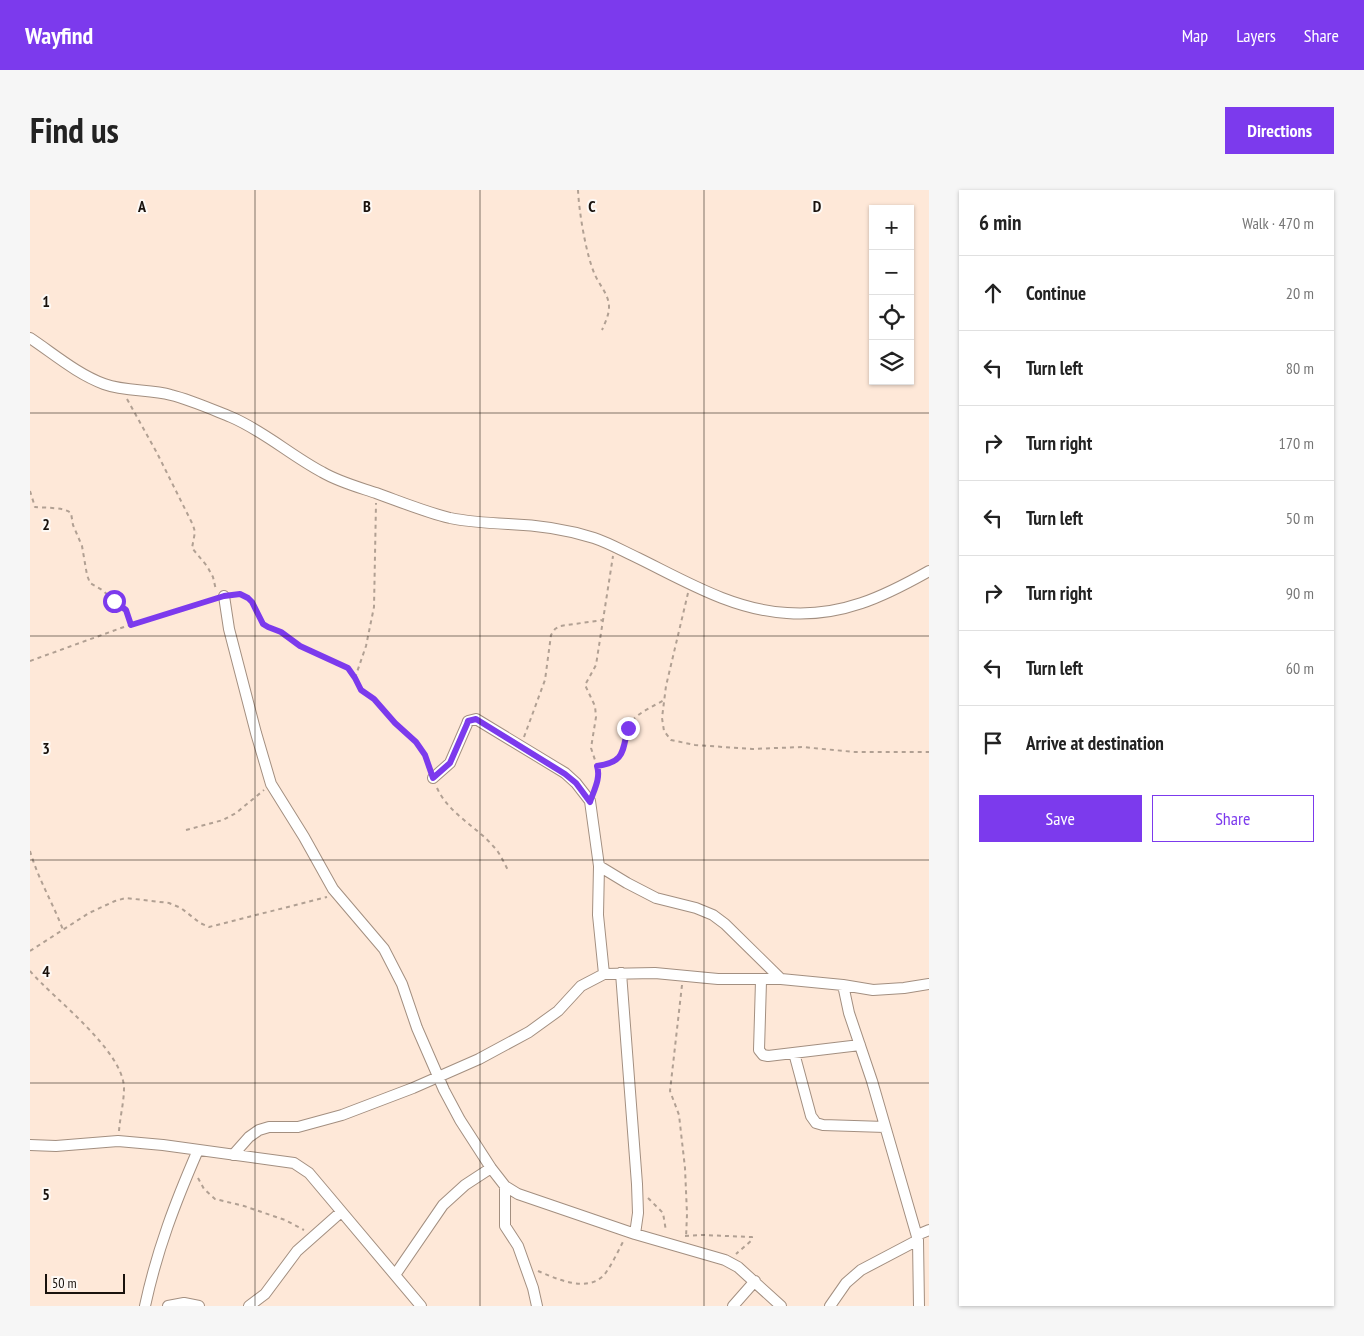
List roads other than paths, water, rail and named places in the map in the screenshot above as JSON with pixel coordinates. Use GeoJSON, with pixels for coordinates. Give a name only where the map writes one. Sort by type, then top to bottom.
{"type":"FeatureCollection","features":[{"type":"Feature","properties":{"kind":"street"},"geometry":{"type":"LineString","coordinates":[[30,338],[81,374],[105,385],[171,394],[233,418],[266,435],[324,474],[419,509],[452,518],[479,522],[564,528],[615,546],[703,590],[748,607],[787,613],[823,613],[862,604],[929,571]]}},
{"type":"Feature","properties":{"kind":"street"},"geometry":{"type":"LineString","coordinates":[[221,597],[228,629],[271,784],[304,837],[327,881],[384,949],[402,984],[417,1028],[438,1077],[460,1120],[505,1186],[518,1194],[632,1233],[669,1241],[725,1260],[755,1281],[781,1306]]}},
{"type":"Feature","properties":{"kind":"street"},"geometry":{"type":"LineString","coordinates":[[433,778],[450,763],[467,724],[472,719],[480,721],[565,774],[576,783],[590,802],[599,866],[598,915],[604,974]]}},
{"type":"Feature","properties":{"kind":"street"},"geometry":{"type":"LineString","coordinates":[[599,866],[626,883],[656,898],[696,908],[713,915],[725,924],[781,980]]}},
{"type":"Feature","properties":{"kind":"street"},"geometry":{"type":"LineString","coordinates":[[621,973],[637,1184],[638,1213],[632,1233]]}},
{"type":"Feature","properties":{"kind":"street"},"geometry":{"type":"LineString","coordinates":[[232,1155],[249,1137],[260,1130],[269,1127],[298,1127],[342,1116],[479,1059],[529,1032],[558,1011],[581,986],[604,974],[655,973],[718,979],[781,980],[843,985],[873,990],[929,984]]}},
{"type":"Feature","properties":{"kind":"street"},"geometry":{"type":"LineString","coordinates":[[761,981],[760,1050],[763,1055],[768,1056],[860,1045]]}},
{"type":"Feature","properties":{"kind":"street"},"geometry":{"type":"LineString","coordinates":[[843,985],[849,1012],[908,1202],[917,1237],[919,1306]]}},
{"type":"Feature","properties":{"kind":"street"},"geometry":{"type":"LineString","coordinates":[[794,1053],[811,1116],[816,1123],[823,1126],[885,1127]]}},
{"type":"Feature","properties":{"kind":"street"},"geometry":{"type":"LineString","coordinates":[[30,1144],[56,1146],[118,1140],[294,1163],[309,1173],[421,1306]]}},
{"type":"Feature","properties":{"kind":"street"},"geometry":{"type":"LineString","coordinates":[[145,1306],[163,1235],[198,1150]]}},
{"type":"Feature","properties":{"kind":"street"},"geometry":{"type":"LineString","coordinates":[[395,1275],[443,1206],[465,1185],[492,1168]]}},
{"type":"Feature","properties":{"kind":"street"},"geometry":{"type":"LineString","coordinates":[[505,1186],[505,1226],[518,1246],[526,1266],[537,1306]]}},
{"type":"Feature","properties":{"kind":"street"},"geometry":{"type":"LineString","coordinates":[[249,1306],[265,1294],[297,1252],[341,1212]]}},
{"type":"Feature","properties":{"kind":"street"},"geometry":{"type":"LineString","coordinates":[[830,1306],[846,1283],[861,1270],[929,1230]]}},
{"type":"Feature","properties":{"kind":"street"},"geometry":{"type":"LineString","coordinates":[[733,1306],[755,1281]]}},
{"type":"Feature","properties":{"kind":"street"},"geometry":{"type":"LineString","coordinates":[[168,1306],[184,1303],[199,1306]]}}]}
